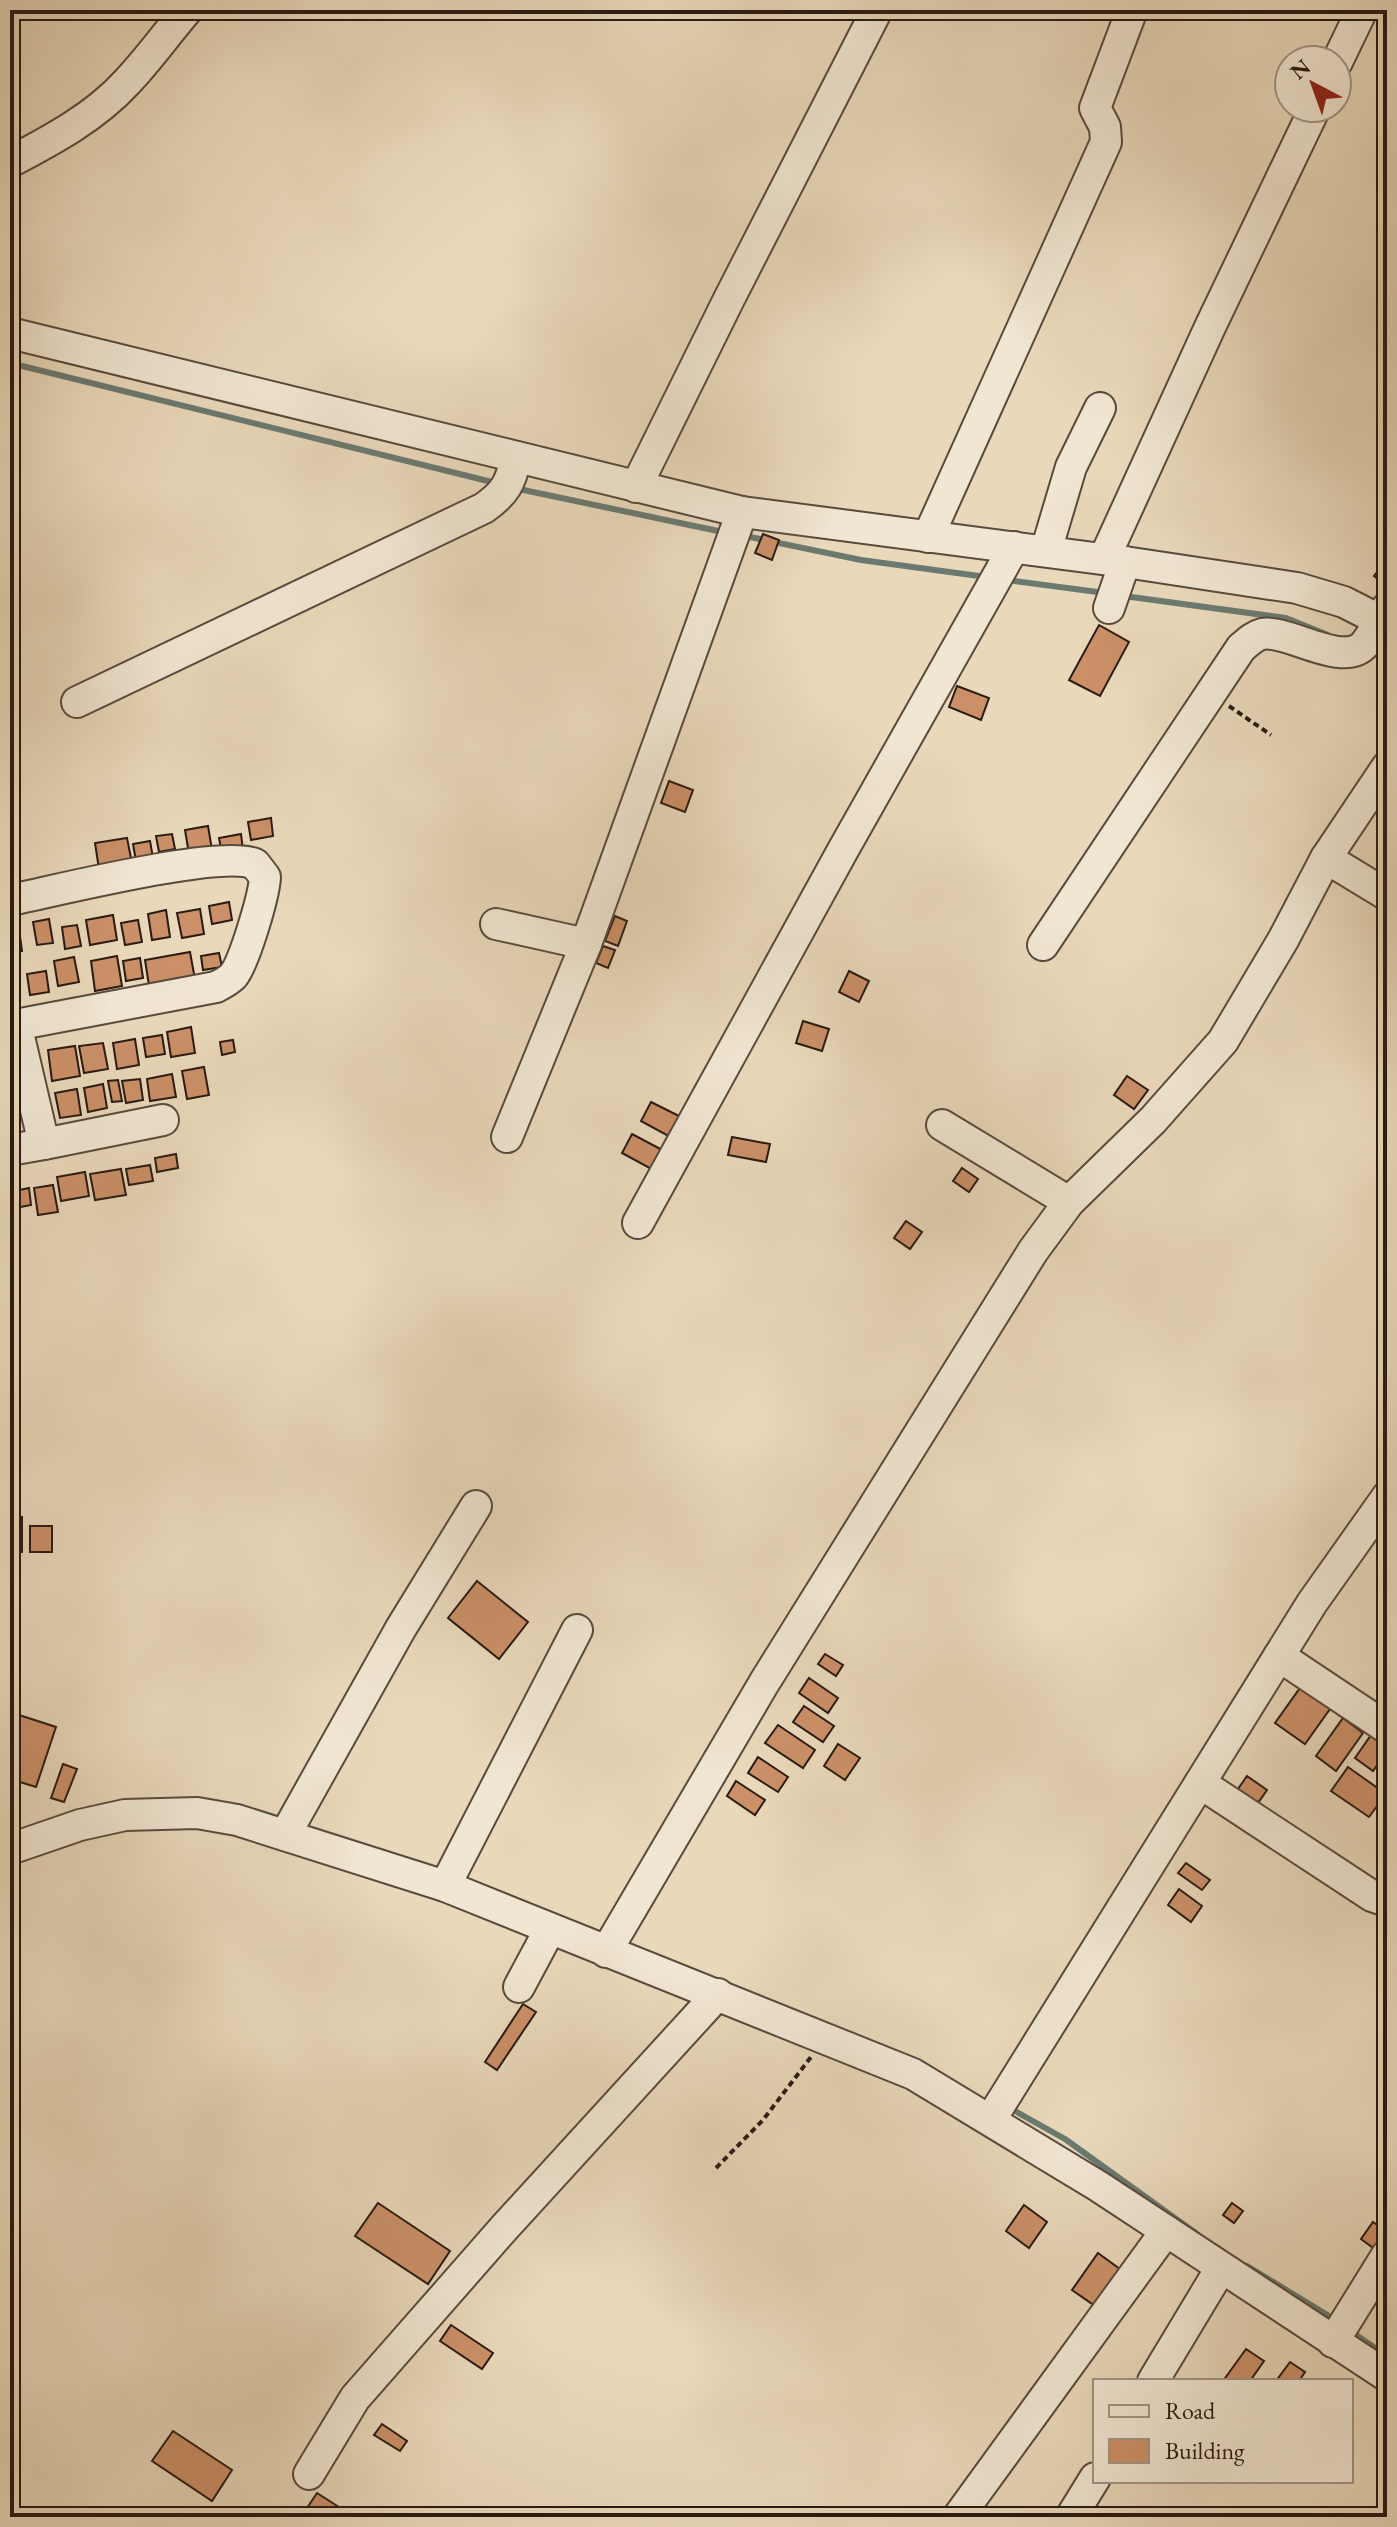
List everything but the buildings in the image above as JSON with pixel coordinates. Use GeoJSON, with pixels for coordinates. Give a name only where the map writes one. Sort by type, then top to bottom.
{"type":"FeatureCollection","features":[{"type":"Feature","properties":{"kind":"street"},"geometry":{"type":"LineString","coordinates":[[10,162],[59,136],[104,102],[126,83],[187,10]]}},
{"type":"Feature","properties":{"kind":"street"},"geometry":{"type":"LineString","coordinates":[[636,487],[877,10]]}},
{"type":"Feature","properties":{"kind":"street"},"geometry":{"type":"LineString","coordinates":[[928,537],[1106,142],[1105,127],[1095,108],[1132,10]]}},
{"type":"Feature","properties":{"kind":"street"},"geometry":{"type":"LineString","coordinates":[[1346,44],[1362,10]]}},
{"type":"Feature","properties":{"kind":"street"},"geometry":{"type":"LineString","coordinates":[[1115,581],[1210,327],[1307,124]]}},
{"type":"Feature","properties":{"kind":"street"},"geometry":{"type":"LineString","coordinates":[[10,333],[509,479],[636,487],[736,530],[928,537],[1002,569]]}},
{"type":"Feature","properties":{"kind":"street"},"geometry":{"type":"LineString","coordinates":[[1046,551],[1071,467],[1100,408]]}},
{"type":"Feature","properties":{"kind":"street"},"geometry":{"type":"LineString","coordinates":[[77,702],[484,508],[509,479]]}},
{"type":"Feature","properties":{"kind":"street"},"geometry":{"type":"LineString","coordinates":[[507,1137],[586,944],[736,530]]}},
{"type":"Feature","properties":{"kind":"street"},"geometry":{"type":"LineString","coordinates":[[638,1223],[1002,569],[1046,551],[1115,581],[1297,588],[1384,617],[1357,650],[1332,651],[1266,633],[1254,637],[1241,648],[1043,945]]}},
{"type":"Feature","properties":{"kind":"street"},"geometry":{"type":"LineString","coordinates":[[606,1952],[764,1683],[1033,1251],[1069,1202],[1153,1120],[1223,1041],[1263,977],[1326,858],[1387,767]]}},
{"type":"Feature","properties":{"kind":"street"},"geometry":{"type":"LineString","coordinates":[[1326,858],[1387,895]]}},
{"type":"Feature","properties":{"kind":"street"},"geometry":{"type":"LineString","coordinates":[[10,900],[233,859],[255,864],[265,877],[262,899],[238,968],[226,983],[13,1025],[44,1144]]}},
{"type":"Feature","properties":{"kind":"street"},"geometry":{"type":"LineString","coordinates":[[496,924],[586,944]]}},
{"type":"Feature","properties":{"kind":"street"},"geometry":{"type":"LineString","coordinates":[[10,1150],[163,1120]]}},
{"type":"Feature","properties":{"kind":"street"},"geometry":{"type":"LineString","coordinates":[[942,1125],[1069,1202]]}},
{"type":"Feature","properties":{"kind":"street"},"geometry":{"type":"LineString","coordinates":[[991,2119],[1312,1603],[1387,1497]]}},
{"type":"Feature","properties":{"kind":"street"},"geometry":{"type":"LineString","coordinates":[[285,1835],[401,1628],[476,1506]]}},
{"type":"Feature","properties":{"kind":"street"},"geometry":{"type":"LineString","coordinates":[[445,1886],[577,1630]]}},
{"type":"Feature","properties":{"kind":"street"},"geometry":{"type":"LineString","coordinates":[[1279,1656],[1387,1728]]}},
{"type":"Feature","properties":{"kind":"street"},"geometry":{"type":"LineString","coordinates":[[1200,1783],[1372,1896],[1387,1901]]}},
{"type":"Feature","properties":{"kind":"street"},"geometry":{"type":"LineString","coordinates":[[10,1849],[80,1825],[125,1815],[212,1815],[445,1886],[913,2074],[991,2119],[1387,2376]]}},
{"type":"Feature","properties":{"kind":"street"},"geometry":{"type":"LineString","coordinates":[[519,1987],[550,1929]]}},
{"type":"Feature","properties":{"kind":"street"},"geometry":{"type":"LineString","coordinates":[[309,2474],[355,2398],[505,2227],[718,1994]]}},
{"type":"Feature","properties":{"kind":"street"},"geometry":{"type":"LineString","coordinates":[[958,2517],[1166,2231]]}},
{"type":"Feature","properties":{"kind":"street"},"geometry":{"type":"LineString","coordinates":[[1333,2342],[1387,2255]]}},
{"type":"Feature","properties":{"kind":"street"},"geometry":{"type":"LineString","coordinates":[[1154,2379],[1221,2268]]}},
{"type":"Feature","properties":{"kind":"street"},"geometry":{"type":"LineString","coordinates":[[1071,2517],[1093,2481]]}},
{"type":"Feature","properties":{"kind":"path"},"geometry":{"type":"LineString","coordinates":[[1210,694],[1271,735]]}},
{"type":"Feature","properties":{"kind":"path"},"geometry":{"type":"LineString","coordinates":[[716,2168],[763,2120],[824,2039]]}},
{"type":"Feature","properties":{"kind":"waterway"},"geometry":{"type":"LineString","coordinates":[[10,363],[496,483]]}},
{"type":"Feature","properties":{"kind":"waterway"},"geometry":{"type":"LineString","coordinates":[[514,488],[718,531]]}},
{"type":"Feature","properties":{"kind":"waterway"},"geometry":{"type":"LineString","coordinates":[[750,537],[861,560],[979,576]]}},
{"type":"Feature","properties":{"kind":"waterway"},"geometry":{"type":"LineString","coordinates":[[1014,581],[1105,593]]}},
{"type":"Feature","properties":{"kind":"waterway"},"geometry":{"type":"LineString","coordinates":[[1124,596],[1286,618],[1328,635]]}},
{"type":"Feature","properties":{"kind":"waterway"},"geometry":{"type":"LineString","coordinates":[[1375,654],[1387,659]]}},
{"type":"Feature","properties":{"kind":"waterway"},"geometry":{"type":"LineString","coordinates":[[1015,2111],[1065,2139],[1197,2234]]}},
{"type":"Feature","properties":{"kind":"waterway"},"geometry":{"type":"LineString","coordinates":[[1247,2266],[1329,2316]]}},
{"type":"Feature","properties":{"kind":"waterway"},"geometry":{"type":"LineString","coordinates":[[1356,2335],[1387,2356]]}}]}
